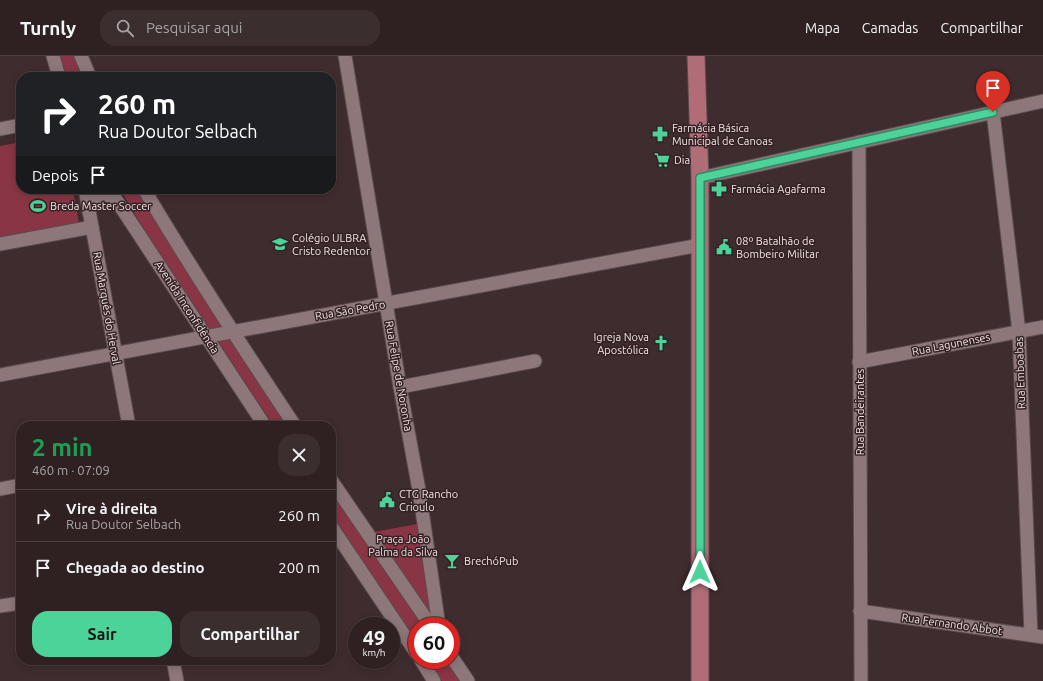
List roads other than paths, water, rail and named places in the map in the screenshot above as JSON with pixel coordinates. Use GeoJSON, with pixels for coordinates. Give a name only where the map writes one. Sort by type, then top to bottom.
{"type":"FeatureCollection","features":[{"type":"Feature","properties":{"kind":"main road"},"geometry":{"type":"LineString","coordinates":[[696,56],[700,178],[700,681]]}},
{"type":"Feature","properties":{"kind":"street"},"geometry":{"type":"LineString","coordinates":[[54,56],[58,72]]}},
{"type":"Feature","properties":{"kind":"street"},"geometry":{"type":"LineString","coordinates":[[81,56],[88,72]]}},
{"type":"Feature","properties":{"kind":"street","name":"Rua Felipe de Noronha"},"geometry":{"type":"LineString","coordinates":[[345,56],[386,304],[419,490],[438,617]]}},
{"type":"Feature","properties":{"kind":"street"},"geometry":{"type":"LineString","coordinates":[[700,178],[1043,101]]}},
{"type":"Feature","properties":{"kind":"street","name":"Rua Emboabas"},"geometry":{"type":"LineString","coordinates":[[993,112],[1019,332],[1037,636]]}},
{"type":"Feature","properties":{"kind":"street"},"geometry":{"type":"LineString","coordinates":[[0,129],[16,126]]}},
{"type":"Feature","properties":{"kind":"street","name":"Rua Bandeirantes"},"geometry":{"type":"LineString","coordinates":[[859,142],[861,681]]}},
{"type":"Feature","properties":{"kind":"street","name":"Rua Marquês do Herval"},"geometry":{"type":"LineString","coordinates":[[86,194],[128,421]]}},
{"type":"Feature","properties":{"kind":"street"},"geometry":{"type":"LineString","coordinates":[[89,212],[94,200],[108,194]]}},
{"type":"Feature","properties":{"kind":"street","name":"Avenida Inconfidência"},"geometry":{"type":"LineString","coordinates":[[112,194],[262,421]]}},
{"type":"Feature","properties":{"kind":"street"},"geometry":{"type":"LineString","coordinates":[[147,194],[232,331],[292,421]]}},
{"type":"Feature","properties":{"kind":"street"},"geometry":{"type":"LineString","coordinates":[[0,244],[92,227]]}},
{"type":"Feature","properties":{"kind":"street","name":"Rua São Pedro"},"geometry":{"type":"LineString","coordinates":[[0,375],[700,245]]}},
{"type":"Feature","properties":{"kind":"street","name":"Rua Lagunenses"},"geometry":{"type":"LineString","coordinates":[[859,362],[1043,327]]}},
{"type":"Feature","properties":{"kind":"street"},"geometry":{"type":"LineString","coordinates":[[400,386],[535,361]]}},
{"type":"Feature","properties":{"kind":"street"},"geometry":{"type":"LineString","coordinates":[[0,489],[16,486]]}},
{"type":"Feature","properties":{"kind":"street"},"geometry":{"type":"LineString","coordinates":[[336,487],[425,617]]}},
{"type":"Feature","properties":{"kind":"street"},"geometry":{"type":"LineString","coordinates":[[336,533],[408,641]]}},
{"type":"Feature","properties":{"kind":"street"},"geometry":{"type":"LineString","coordinates":[[0,606],[16,604]]}},
{"type":"Feature","properties":{"kind":"street","name":"Rua Fernando Abbot"},"geometry":{"type":"LineString","coordinates":[[860,611],[1037,636]]}},
{"type":"Feature","properties":{"kind":"street"},"geometry":{"type":"LineString","coordinates":[[174,665],[177,681]]}},
{"type":"Feature","properties":{"kind":"street"},"geometry":{"type":"LineString","coordinates":[[427,669],[434,681]]}},
{"type":"Feature","properties":{"kind":"street"},"geometry":{"type":"LineString","coordinates":[[460,669],[468,681]]}},
{"type":"Feature","properties":{"kind":"place","name":"Farmácia Básica Municipal de Canoas"},"geometry":{"type":"Point","coordinates":[660,134]}},
{"type":"Feature","properties":{"kind":"place","name":"Dia"},"geometry":{"type":"Point","coordinates":[662,160]}},
{"type":"Feature","properties":{"kind":"place","name":"Farmácia Agafarma"},"geometry":{"type":"Point","coordinates":[719,189]}},
{"type":"Feature","properties":{"kind":"place","name":"Breda Master Soccer"},"geometry":{"type":"Point","coordinates":[38,206]}},
{"type":"Feature","properties":{"kind":"place","name":"Colégio ULBRA Cristo Redentor"},"geometry":{"type":"Point","coordinates":[280,244]}},
{"type":"Feature","properties":{"kind":"place","name":"08º Batalhão de Bombeiro Militar"},"geometry":{"type":"Point","coordinates":[724,247]}},
{"type":"Feature","properties":{"kind":"place","name":"Igreja Nova Apostólica"},"geometry":{"type":"Point","coordinates":[661,343]}},
{"type":"Feature","properties":{"kind":"place","name":"CTG Rancho Crioulo"},"geometry":{"type":"Point","coordinates":[387,500]}},
{"type":"Feature","properties":{"kind":"place","name":"BrechóPub"},"geometry":{"type":"Point","coordinates":[452,561]}},
{"type":"Feature","properties":{"kind":"park label","name":"Praça João Palma da Silva"},"geometry":{"type":"Point","coordinates":[403,545]}}]}
